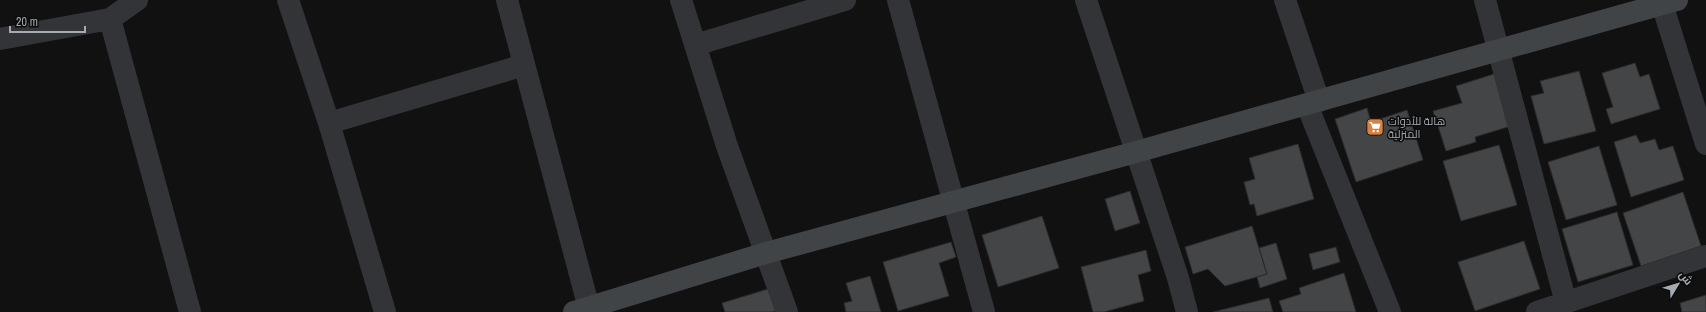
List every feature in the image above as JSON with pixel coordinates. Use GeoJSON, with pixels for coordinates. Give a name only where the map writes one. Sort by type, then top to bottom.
{"type":"FeatureCollection","features":[{"type":"Feature","properties":{"kind":"street"},"geometry":{"type":"LineString","coordinates":[[0,39],[110,19],[137,0]]}},
{"type":"Feature","properties":{"kind":"street"},"geometry":{"type":"LineString","coordinates":[[288,0],[329,123],[384,312]]}},
{"type":"Feature","properties":{"kind":"street"},"geometry":{"type":"LineString","coordinates":[[507,0],[584,310],[766,253],[1313,103],[1669,2],[1706,144]]}},
{"type":"Feature","properties":{"kind":"street"},"geometry":{"type":"LineString","coordinates":[[681,0],[727,146],[787,312]]}},
{"type":"Feature","properties":{"kind":"street"},"geometry":{"type":"LineString","coordinates":[[695,45],[845,0]]}},
{"type":"Feature","properties":{"kind":"street"},"geometry":{"type":"LineString","coordinates":[[898,0],[952,202],[984,312]]}},
{"type":"Feature","properties":{"kind":"street"},"geometry":{"type":"LineString","coordinates":[[1086,0],[1187,312]]}},
{"type":"Feature","properties":{"kind":"street"},"geometry":{"type":"LineString","coordinates":[[1285,0],[1313,103],[1390,312]]}},
{"type":"Feature","properties":{"kind":"street"},"geometry":{"type":"LineString","coordinates":[[1485,0],[1500,50],[1566,303]]}},
{"type":"Feature","properties":{"kind":"street"},"geometry":{"type":"LineString","coordinates":[[110,19],[190,312]]}},
{"type":"Feature","properties":{"kind":"street"},"geometry":{"type":"LineString","coordinates":[[329,123],[524,65]]}},
{"type":"Feature","properties":{"kind":"street"},"geometry":{"type":"LineString","coordinates":[[1537,312],[1706,256]]}},
{"type":"Feature","properties":{"kind":"building"},"geometry":{"type":"Polygon","coordinates":[[[1635,63],[1640,77],[1649,74],[1660,109],[1611,124],[1606,109],[1613,107],[1602,73],[1635,63]]]}},
{"type":"Feature","properties":{"kind":"building"},"geometry":{"type":"Polygon","coordinates":[[[1579,71],[1596,131],[1544,144],[1531,96],[1544,93],[1540,81],[1579,71]]]}},
{"type":"Feature","properties":{"kind":"building"},"geometry":{"type":"Polygon","coordinates":[[[1494,74],[1511,126],[1475,137],[1476,142],[1446,151],[1433,111],[1462,103],[1456,86],[1494,74]]]}},
{"type":"Feature","properties":{"kind":"building"},"geometry":{"type":"Polygon","coordinates":[[[1367,108],[1371,122],[1407,110],[1423,160],[1356,182],[1335,119],[1367,108]]]}},
{"type":"Feature","properties":{"kind":"building"},"geometry":{"type":"Polygon","coordinates":[[[1636,135],[1640,143],[1655,139],[1659,150],[1673,146],[1684,180],[1631,197],[1614,142],[1636,135]]]}},
{"type":"Feature","properties":{"kind":"building"},"geometry":{"type":"Polygon","coordinates":[[[1298,144],[1314,199],[1257,216],[1254,204],[1250,205],[1244,182],[1255,179],[1249,158],[1298,144]]]}},
{"type":"Feature","properties":{"kind":"building"},"geometry":{"type":"Polygon","coordinates":[[[1499,145],[1517,205],[1461,221],[1443,161],[1499,145]]]}},
{"type":"Feature","properties":{"kind":"building"},"geometry":{"type":"Polygon","coordinates":[[[1599,146],[1617,205],[1566,220],[1548,162],[1599,146]]]}},
{"type":"Feature","properties":{"kind":"building"},"geometry":{"type":"Polygon","coordinates":[[[1130,191],[1140,223],[1115,231],[1105,199],[1130,191]]]}},
{"type":"Feature","properties":{"kind":"building"},"geometry":{"type":"Polygon","coordinates":[[[1683,192],[1701,246],[1641,266],[1623,213],[1683,192]]]}},
{"type":"Feature","properties":{"kind":"building"},"geometry":{"type":"Polygon","coordinates":[[[1617,212],[1633,265],[1578,282],[1562,229],[1617,212]]]}},
{"type":"Feature","properties":{"kind":"building"},"geometry":{"type":"Polygon","coordinates":[[[1042,216],[1059,268],[998,287],[982,235],[1042,216]]]}},
{"type":"Feature","properties":{"kind":"building"},"geometry":{"type":"Polygon","coordinates":[[[1252,226],[1267,274],[1225,286],[1208,269],[1193,274],[1185,247],[1252,226]]]}},
{"type":"Feature","properties":{"kind":"building"},"geometry":{"type":"Polygon","coordinates":[[[1524,241],[1540,289],[1475,311],[1458,262],[1524,241]]]}},
{"type":"Feature","properties":{"kind":"building"},"geometry":{"type":"Polygon","coordinates":[[[951,242],[956,257],[939,263],[949,296],[898,311],[883,262],[951,242]]]}},
{"type":"Feature","properties":{"kind":"building"},"geometry":{"type":"Polygon","coordinates":[[[1276,243],[1287,279],[1260,288],[1257,277],[1267,274],[1259,248],[1276,243]]]}},
{"type":"Feature","properties":{"kind":"building"},"geometry":{"type":"Polygon","coordinates":[[[1336,247],[1340,262],[1313,270],[1309,254],[1336,247]]]}},
{"type":"Feature","properties":{"kind":"building"},"geometry":{"type":"Polygon","coordinates":[[[1146,250],[1151,271],[1138,275],[1144,301],[1104,312],[1093,312],[1081,267],[1146,250]]]}},
{"type":"Feature","properties":{"kind":"building"},"geometry":{"type":"Polygon","coordinates":[[[1344,273],[1356,312],[1283,312],[1279,301],[1301,294],[1299,288],[1344,273]]]}},
{"type":"Feature","properties":{"kind":"building"},"geometry":{"type":"Polygon","coordinates":[[[870,276],[881,312],[846,312],[844,303],[852,301],[846,283],[870,276]]]}},
{"type":"Feature","properties":{"kind":"building"},"geometry":{"type":"Polygon","coordinates":[[[771,288],[778,310],[772,312],[725,312],[722,303],[771,288]]]}},
{"type":"Feature","properties":{"kind":"building"},"geometry":{"type":"Polygon","coordinates":[[[1706,295],[1706,312],[1682,312],[1680,303],[1706,295]]]}},
{"type":"Feature","properties":{"kind":"building"},"geometry":{"type":"Polygon","coordinates":[[[1269,298],[1273,312],[1213,312],[1269,298]]]}},
{"type":"Feature","properties":{"kind":"place","name":"هالة للأدوات المنزلية"},"geometry":{"type":"Point","coordinates":[1375,127]}}]}
